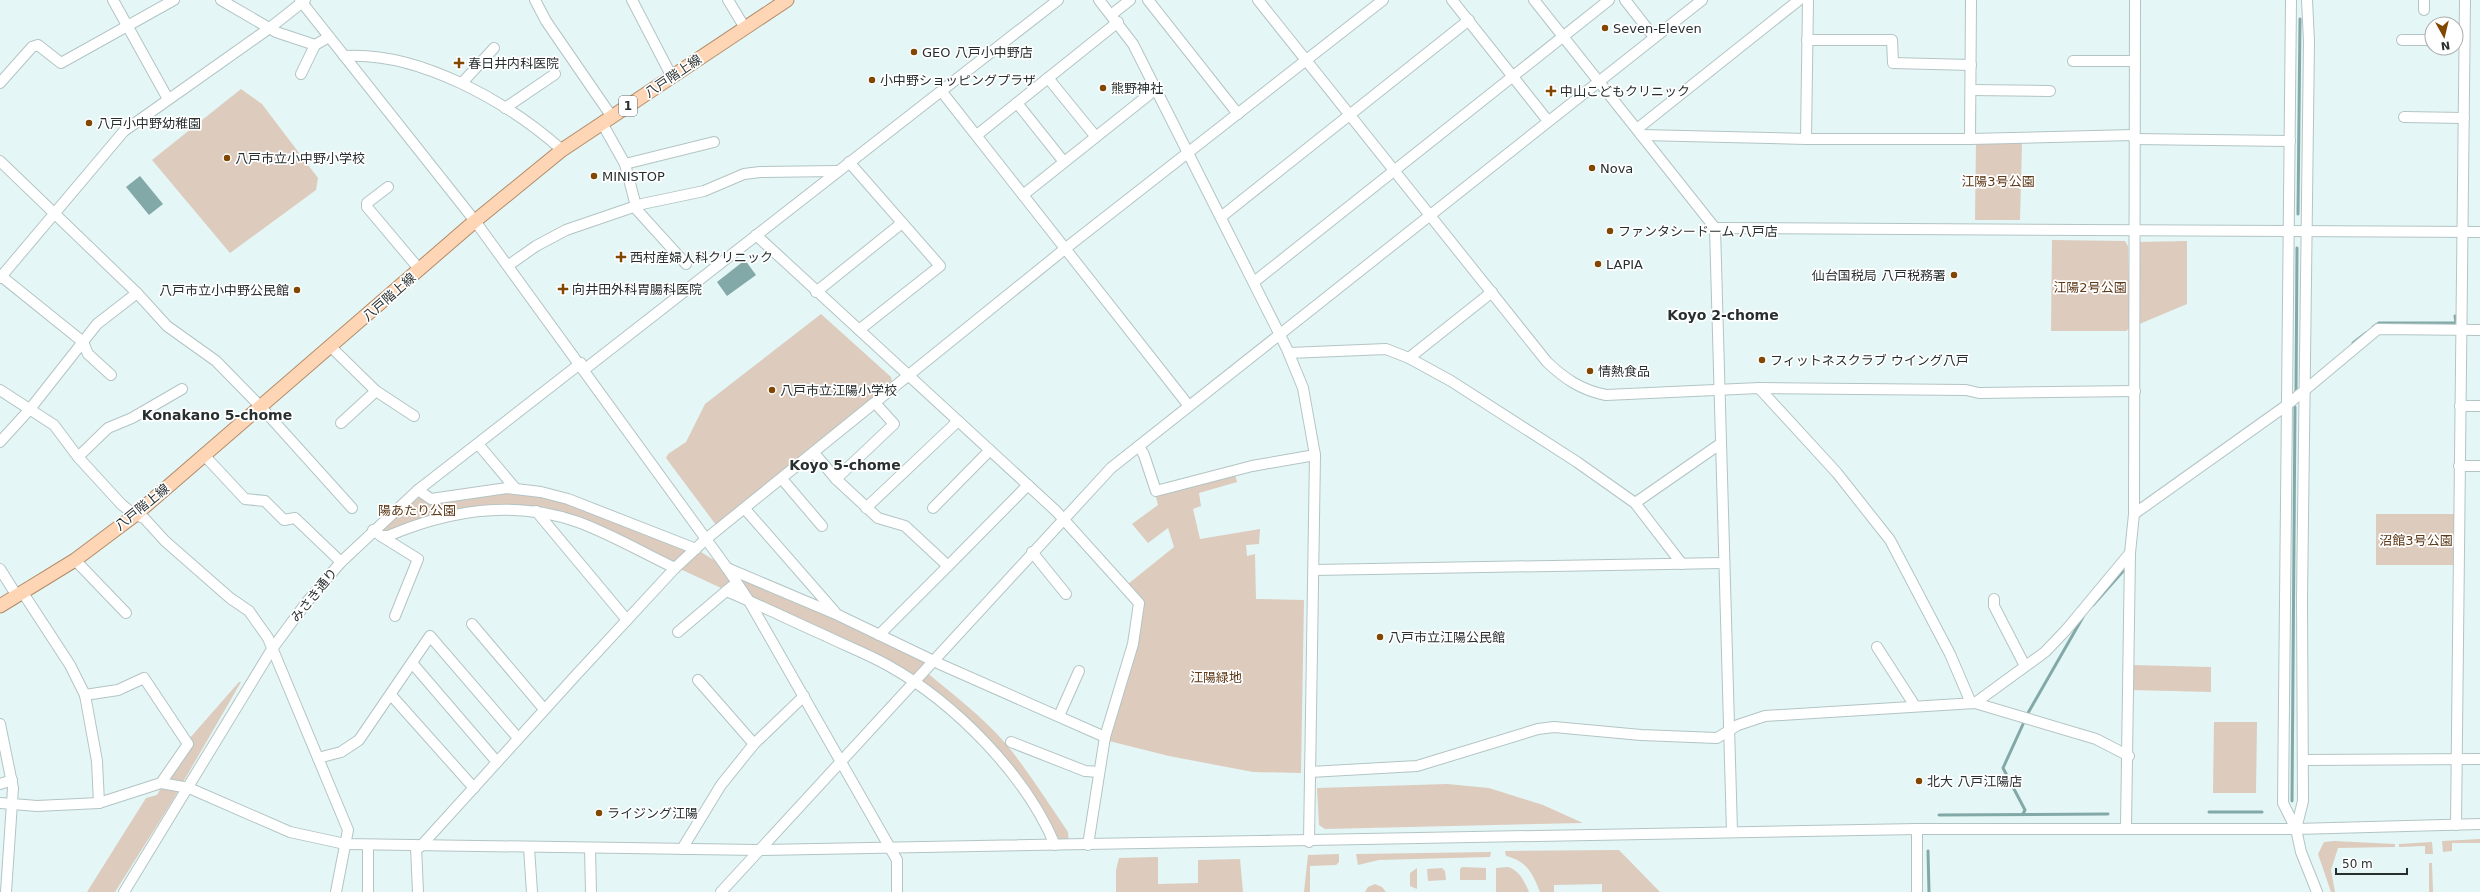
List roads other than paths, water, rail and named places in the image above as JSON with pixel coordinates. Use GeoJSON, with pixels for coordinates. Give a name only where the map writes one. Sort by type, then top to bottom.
{"type":"FeatureCollection","features":[{"type":"Feature","properties":{"kind":"main road","name":"八戸階上線"},"geometry":{"type":"LineString","coordinates":[[0,606],[75,560],[135,515],[475,221],[562,150],[787,0]]}},
{"type":"Feature","properties":{"kind":"street"},"geometry":{"type":"LineString","coordinates":[[113,0],[168,99]]}},
{"type":"Feature","properties":{"kind":"street"},"geometry":{"type":"LineString","coordinates":[[0,83],[32,47],[38,44],[62,63],[174,0]]}},
{"type":"Feature","properties":{"kind":"street"},"geometry":{"type":"LineString","coordinates":[[221,0],[271,27],[276,32],[315,46]]}},
{"type":"Feature","properties":{"kind":"street"},"geometry":{"type":"LineString","coordinates":[[535,0],[546,21],[607,120],[625,164],[636,207],[686,264]]}},
{"type":"Feature","properties":{"kind":"street"},"geometry":{"type":"LineString","coordinates":[[632,0],[672,77]]}},
{"type":"Feature","properties":{"kind":"street"},"geometry":{"type":"LineString","coordinates":[[728,0],[746,28]]}},
{"type":"Feature","properties":{"kind":"street","name":"みさき通り"},"geometry":{"type":"LineString","coordinates":[[124,892],[189,788],[272,649],[306,603],[341,562],[377,533],[418,490],[942,92],[1058,0]]}},
{"type":"Feature","properties":{"kind":"street"},"geometry":{"type":"LineString","coordinates":[[1099,0],[1115,18],[1133,44],[1254,282],[1289,353],[1303,388],[1315,455],[1309,842]]}},
{"type":"Feature","properties":{"kind":"street"},"geometry":{"type":"LineString","coordinates":[[977,134],[1048,78],[1115,18],[1130,0]]}},
{"type":"Feature","properties":{"kind":"street"},"geometry":{"type":"LineString","coordinates":[[1148,0],[1238,114]]}},
{"type":"Feature","properties":{"kind":"street"},"geometry":{"type":"LineString","coordinates":[[1258,0],[1547,362],[1571,383],[1592,392],[1606,395],[1758,388],[1966,390],[1979,393],[2135,391]]}},
{"type":"Feature","properties":{"kind":"street"},"geometry":{"type":"LineString","coordinates":[[418,892],[418,847],[474,788],[544,709],[675,568],[706,539],[876,404],[1066,248],[1383,0]]}},
{"type":"Feature","properties":{"kind":"street"},"geometry":{"type":"LineString","coordinates":[[1452,0],[1548,121]]}},
{"type":"Feature","properties":{"kind":"street"},"geometry":{"type":"LineString","coordinates":[[1534,0],[1715,228],[1723,563],[1732,832]]}},
{"type":"Feature","properties":{"kind":"street"},"geometry":{"type":"LineString","coordinates":[[1254,282],[1395,172],[1609,0]]}},
{"type":"Feature","properties":{"kind":"street"},"geometry":{"type":"LineString","coordinates":[[1625,0],[1654,37]]}},
{"type":"Feature","properties":{"kind":"street"},"geometry":{"type":"LineString","coordinates":[[721,892],[1063,518],[1111,468],[1702,0]]}},
{"type":"Feature","properties":{"kind":"street"},"geometry":{"type":"LineString","coordinates":[[1639,132],[1799,0]]}},
{"type":"Feature","properties":{"kind":"street"},"geometry":{"type":"LineString","coordinates":[[1806,139],[1806,40],[1808,0]]}},
{"type":"Feature","properties":{"kind":"street"},"geometry":{"type":"LineString","coordinates":[[1970,139],[1971,0]]}},
{"type":"Feature","properties":{"kind":"street"},"geometry":{"type":"LineString","coordinates":[[2126,827],[2129,756],[2130,553],[2134,514],[2135,391],[2133,230],[2135,0]]}},
{"type":"Feature","properties":{"kind":"street"},"geometry":{"type":"LineString","coordinates":[[2291,0],[2283,803],[2296,829],[2301,852],[2317,892]]}},
{"type":"Feature","properties":{"kind":"street"},"geometry":{"type":"LineString","coordinates":[[2296,829],[2303,802],[2302,760],[2307,231],[2307,0]]}},
{"type":"Feature","properties":{"kind":"street"},"geometry":{"type":"LineString","coordinates":[[2463,16],[2465,0]]}},
{"type":"Feature","properties":{"kind":"street"},"geometry":{"type":"LineString","coordinates":[[3,274],[124,131],[271,27],[302,1],[509,265],[737,582],[804,696],[897,860],[897,892]]}},
{"type":"Feature","properties":{"kind":"street"},"geometry":{"type":"LineString","coordinates":[[1221,217],[1469,20]]}},
{"type":"Feature","properties":{"kind":"street"},"geometry":{"type":"LineString","coordinates":[[301,74],[315,46],[329,37]]}},
{"type":"Feature","properties":{"kind":"street"},"geometry":{"type":"LineString","coordinates":[[1806,40],[1892,40],[1893,63],[1971,65]]}},
{"type":"Feature","properties":{"kind":"street"},"geometry":{"type":"LineString","coordinates":[[2402,40],[2424,40]]}},
{"type":"Feature","properties":{"kind":"street"},"geometry":{"type":"LineString","coordinates":[[462,83],[494,48]]}},
{"type":"Feature","properties":{"kind":"street"},"geometry":{"type":"LineString","coordinates":[[344,56],[362,54],[385,59],[420,68],[462,83],[505,108],[545,135],[562,150]]}},
{"type":"Feature","properties":{"kind":"street"},"geometry":{"type":"LineString","coordinates":[[2456,824],[2464,118],[2461,56]]}},
{"type":"Feature","properties":{"kind":"street"},"geometry":{"type":"LineString","coordinates":[[2073,61],[2134,61]]}},
{"type":"Feature","properties":{"kind":"street"},"geometry":{"type":"LineString","coordinates":[[505,108],[554,74]]}},
{"type":"Feature","properties":{"kind":"street"},"geometry":{"type":"LineString","coordinates":[[1048,78],[1096,137]]}},
{"type":"Feature","properties":{"kind":"street"},"geometry":{"type":"LineString","coordinates":[[1023,195],[1156,89]]}},
{"type":"Feature","properties":{"kind":"street"},"geometry":{"type":"LineString","coordinates":[[1971,90],[2050,91]]}},
{"type":"Feature","properties":{"kind":"street"},"geometry":{"type":"LineString","coordinates":[[942,92],[977,134],[1023,195],[1189,406]]}},
{"type":"Feature","properties":{"kind":"street"},"geometry":{"type":"LineString","coordinates":[[1017,102],[1064,162]]}},
{"type":"Feature","properties":{"kind":"street"},"geometry":{"type":"LineString","coordinates":[[2404,117],[2464,118]]}},
{"type":"Feature","properties":{"kind":"street"},"geometry":{"type":"LineString","coordinates":[[1639,132],[1806,139],[2134,137],[2290,141]]}},
{"type":"Feature","properties":{"kind":"street"},"geometry":{"type":"LineString","coordinates":[[625,164],[714,142]]}},
{"type":"Feature","properties":{"kind":"street"},"geometry":{"type":"LineString","coordinates":[[0,161],[137,293],[167,326],[216,361],[261,406],[352,508]]}},
{"type":"Feature","properties":{"kind":"street"},"geometry":{"type":"LineString","coordinates":[[849,162],[940,266],[859,330]]}},
{"type":"Feature","properties":{"kind":"street"},"geometry":{"type":"LineString","coordinates":[[509,265],[536,246],[566,230],[636,207],[704,191],[744,174],[760,172],[837,172]]}},
{"type":"Feature","properties":{"kind":"street"},"geometry":{"type":"LineString","coordinates":[[388,187],[367,203],[367,207],[420,270]]}},
{"type":"Feature","properties":{"kind":"street"},"geometry":{"type":"LineString","coordinates":[[816,292],[902,223]]}},
{"type":"Feature","properties":{"kind":"street"},"geometry":{"type":"LineString","coordinates":[[1715,228],[2480,232]]}},
{"type":"Feature","properties":{"kind":"street"},"geometry":{"type":"LineString","coordinates":[[756,234],[816,292],[1063,518],[1140,602],[1133,644],[1105,737],[1088,845]]}},
{"type":"Feature","properties":{"kind":"street"},"geometry":{"type":"LineString","coordinates":[[0,261],[3,274],[83,342],[88,354],[111,375]]}},
{"type":"Feature","properties":{"kind":"street"},"geometry":{"type":"LineString","coordinates":[[1409,358],[1492,292]]}},
{"type":"Feature","properties":{"kind":"street"},"geometry":{"type":"LineString","coordinates":[[0,442],[30,409],[97,324],[137,293]]}},
{"type":"Feature","properties":{"kind":"street"},"geometry":{"type":"LineString","coordinates":[[2134,514],[2287,405],[2378,329],[2480,330]]}},
{"type":"Feature","properties":{"kind":"street"},"geometry":{"type":"LineString","coordinates":[[331,346],[376,391],[414,416]]}},
{"type":"Feature","properties":{"kind":"street"},"geometry":{"type":"LineString","coordinates":[[1289,353],[1386,349],[1409,358],[1451,381],[1576,462],[1635,503],[1682,564]]}},
{"type":"Feature","properties":{"kind":"street"},"geometry":{"type":"LineString","coordinates":[[78,457],[108,428],[132,418],[182,388]]}},
{"type":"Feature","properties":{"kind":"street"},"geometry":{"type":"LineString","coordinates":[[1758,388],[1832,468],[1890,540],[1950,654],[1973,703]]}},
{"type":"Feature","properties":{"kind":"street"},"geometry":{"type":"LineString","coordinates":[[0,390],[54,425],[78,457],[122,505],[135,515],[144,518],[165,541],[230,598],[249,612],[268,638],[348,830],[336,892]]}},
{"type":"Feature","properties":{"kind":"street"},"geometry":{"type":"LineString","coordinates":[[341,423],[376,391]]}},
{"type":"Feature","properties":{"kind":"street"},"geometry":{"type":"LineString","coordinates":[[836,479],[894,424],[876,404]]}},
{"type":"Feature","properties":{"kind":"street"},"geometry":{"type":"LineString","coordinates":[[2460,406],[2480,406]]}},
{"type":"Feature","properties":{"kind":"street"},"geometry":{"type":"LineString","coordinates":[[866,508],[958,421]]}},
{"type":"Feature","properties":{"kind":"street"},"geometry":{"type":"LineString","coordinates":[[478,444],[515,488]]}},
{"type":"Feature","properties":{"kind":"street"},"geometry":{"type":"LineString","coordinates":[[1635,503],[1720,444]]}},
{"type":"Feature","properties":{"kind":"street"},"geometry":{"type":"LineString","coordinates":[[1139,446],[1144,455],[1156,490],[1252,466],[1315,455]]}},
{"type":"Feature","properties":{"kind":"street"},"geometry":{"type":"LineString","coordinates":[[933,508],[990,450]]}},
{"type":"Feature","properties":{"kind":"street"},"geometry":{"type":"LineString","coordinates":[[814,453],[836,479],[866,508],[878,518],[905,526],[948,566]]}},
{"type":"Feature","properties":{"kind":"street"},"geometry":{"type":"LineString","coordinates":[[204,455],[245,499],[265,501],[284,520],[295,518],[341,562]]}},
{"type":"Feature","properties":{"kind":"street"},"geometry":{"type":"LineString","coordinates":[[2459,466],[2480,466]]}},
{"type":"Feature","properties":{"kind":"street"},"geometry":{"type":"LineString","coordinates":[[782,479],[822,526]]}},
{"type":"Feature","properties":{"kind":"street"},"geometry":{"type":"LineString","coordinates":[[879,635],[1028,485]]}},
{"type":"Feature","properties":{"kind":"street"},"geometry":{"type":"LineString","coordinates":[[418,490],[426,497],[438,499],[485,490],[515,488],[568,499],[696,549]]}},
{"type":"Feature","properties":{"kind":"street"},"geometry":{"type":"LineString","coordinates":[[377,533],[388,536],[436,518],[479,510],[499,509],[536,511],[579,522],[675,568]]}},
{"type":"Feature","properties":{"kind":"street"},"geometry":{"type":"LineString","coordinates":[[745,509],[838,615]]}},
{"type":"Feature","properties":{"kind":"street"},"geometry":{"type":"LineString","coordinates":[[536,511],[627,620]]}},
{"type":"Feature","properties":{"kind":"street"},"geometry":{"type":"LineString","coordinates":[[377,533],[418,559],[396,616]]}},
{"type":"Feature","properties":{"kind":"street"},"geometry":{"type":"LineString","coordinates":[[1032,552],[1066,594]]}},
{"type":"Feature","properties":{"kind":"street"},"geometry":{"type":"LineString","coordinates":[[1973,703],[2045,652],[2066,630],[2130,553]]}},
{"type":"Feature","properties":{"kind":"street"},"geometry":{"type":"LineString","coordinates":[[75,560],[126,614]]}},
{"type":"Feature","properties":{"kind":"street"},"geometry":{"type":"LineString","coordinates":[[1314,570],[1723,563]]}},
{"type":"Feature","properties":{"kind":"street"},"geometry":{"type":"LineString","coordinates":[[727,568],[838,615],[933,661],[1105,737]]}},
{"type":"Feature","properties":{"kind":"street"},"geometry":{"type":"LineString","coordinates":[[0,569],[20,594],[70,666],[85,695],[96,761],[99,803]]}},
{"type":"Feature","properties":{"kind":"street"},"geometry":{"type":"LineString","coordinates":[[678,632],[737,582]]}},
{"type":"Feature","properties":{"kind":"street"},"geometry":{"type":"LineString","coordinates":[[726,591],[888,666],[914,682],[968,726],[1005,765],[1039,810],[1055,845]]}},
{"type":"Feature","properties":{"kind":"street"},"geometry":{"type":"LineString","coordinates":[[1994,599],[1994,606],[2025,666]]}},
{"type":"Feature","properties":{"kind":"street"},"geometry":{"type":"LineString","coordinates":[[472,624],[544,709]]}},
{"type":"Feature","properties":{"kind":"street"},"geometry":{"type":"LineString","coordinates":[[318,758],[341,752],[359,740],[430,636],[518,738]]}},
{"type":"Feature","properties":{"kind":"street"},"geometry":{"type":"LineString","coordinates":[[1877,648],[1915,706]]}},
{"type":"Feature","properties":{"kind":"street"},"geometry":{"type":"LineString","coordinates":[[412,663],[497,762]]}},
{"type":"Feature","properties":{"kind":"street"},"geometry":{"type":"LineString","coordinates":[[1059,716],[1079,671]]}},
{"type":"Feature","properties":{"kind":"street"},"geometry":{"type":"LineString","coordinates":[[85,695],[118,690],[144,678],[188,744],[161,783]]}},
{"type":"Feature","properties":{"kind":"street"},"geometry":{"type":"LineString","coordinates":[[698,680],[754,744]]}},
{"type":"Feature","properties":{"kind":"street"},"geometry":{"type":"LineString","coordinates":[[391,695],[474,788]]}},
{"type":"Feature","properties":{"kind":"street"},"geometry":{"type":"LineString","coordinates":[[682,849],[721,785],[754,744],[804,696]]}},
{"type":"Feature","properties":{"kind":"street"},"geometry":{"type":"LineString","coordinates":[[1310,772],[1417,766],[1538,729],[1554,727],[1641,735],[1717,738],[1728,731],[1765,716],[1973,703],[2096,739],[2129,756]]}},
{"type":"Feature","properties":{"kind":"street"},"geometry":{"type":"LineString","coordinates":[[0,724],[12,780],[13,805],[6,892]]}},
{"type":"Feature","properties":{"kind":"street"},"geometry":{"type":"LineString","coordinates":[[1011,742],[1084,771],[1099,772]]}},
{"type":"Feature","properties":{"kind":"street"},"geometry":{"type":"LineString","coordinates":[[2302,760],[2480,759]]}},
{"type":"Feature","properties":{"kind":"street"},"geometry":{"type":"LineString","coordinates":[[0,784],[12,780]]}},
{"type":"Feature","properties":{"kind":"street"},"geometry":{"type":"LineString","coordinates":[[0,803],[13,805],[99,803],[161,783],[189,788],[290,832],[345,844],[418,847],[759,850],[1309,842],[1916,829],[2126,827],[2296,829],[2480,824]]}},
{"type":"Feature","properties":{"kind":"street"},"geometry":{"type":"LineString","coordinates":[[1916,829],[1917,892]]}},
{"type":"Feature","properties":{"kind":"street"},"geometry":{"type":"LineString","coordinates":[[368,846],[368,892]]}},
{"type":"Feature","properties":{"kind":"street"},"geometry":{"type":"LineString","coordinates":[[529,848],[532,892]]}},
{"type":"Feature","properties":{"kind":"street"},"geometry":{"type":"LineString","coordinates":[[590,848],[591,892]]}},
{"type":"Feature","properties":{"kind":"water"},"geometry":{"type":"Polygon","coordinates":[[[140,176],[163,204],[149,215],[126,187],[140,176]]]}},
{"type":"Feature","properties":{"kind":"water"},"geometry":{"type":"Polygon","coordinates":[[[745,260],[756,275],[727,296],[717,282],[745,260]]]}},
{"type":"Feature","properties":{"kind":"waterway"},"geometry":{"type":"LineString","coordinates":[[2298,214],[2300,19]]}},
{"type":"Feature","properties":{"kind":"waterway"},"geometry":{"type":"LineString","coordinates":[[2296,392],[2297,248]]}},
{"type":"Feature","properties":{"kind":"waterway"},"geometry":{"type":"LineString","coordinates":[[2373,327],[2379,323],[2456,323],[2455,316]]}},
{"type":"Feature","properties":{"kind":"waterway"},"geometry":{"type":"LineString","coordinates":[[2353,343],[2366,333]]}},
{"type":"Feature","properties":{"kind":"waterway"},"geometry":{"type":"LineString","coordinates":[[2292,801],[2295,407]]}},
{"type":"Feature","properties":{"kind":"waterway"},"geometry":{"type":"LineString","coordinates":[[2093,605],[2125,569]]}},
{"type":"Feature","properties":{"kind":"waterway"},"geometry":{"type":"LineString","coordinates":[[2028,713],[2083,617]]}},
{"type":"Feature","properties":{"kind":"waterway"},"geometry":{"type":"LineString","coordinates":[[2023,814],[2025,810],[2003,768],[2024,722]]}},
{"type":"Feature","properties":{"kind":"waterway"},"geometry":{"type":"LineString","coordinates":[[2209,812],[2262,812]]}},
{"type":"Feature","properties":{"kind":"waterway"},"geometry":{"type":"LineString","coordinates":[[1939,815],[2108,814]]}},
{"type":"Feature","properties":{"kind":"waterway"},"geometry":{"type":"LineString","coordinates":[[1928,851],[1929,892]]}},
{"type":"Feature","properties":{"kind":"place","name":"Seven-Eleven"},"geometry":{"type":"Point","coordinates":[1605,28]}},
{"type":"Feature","properties":{"kind":"place","name":"GEO 八戸小中野店"},"geometry":{"type":"Point","coordinates":[914,52]}},
{"type":"Feature","properties":{"kind":"place","name":"春日井内科医院"},"geometry":{"type":"Point","coordinates":[459,63]}},
{"type":"Feature","properties":{"kind":"place","name":"小中野ショッピングプラザ"},"geometry":{"type":"Point","coordinates":[872,80]}},
{"type":"Feature","properties":{"kind":"place","name":"熊野神社"},"geometry":{"type":"Point","coordinates":[1103,88]}},
{"type":"Feature","properties":{"kind":"place","name":"中山こどもクリニック"},"geometry":{"type":"Point","coordinates":[1551,91]}},
{"type":"Feature","properties":{"kind":"place","name":"八戸小中野幼稚園"},"geometry":{"type":"Point","coordinates":[89,123]}},
{"type":"Feature","properties":{"kind":"place","name":"八戸市立小中野小学校"},"geometry":{"type":"Point","coordinates":[227,158]}},
{"type":"Feature","properties":{"kind":"place","name":"Nova"},"geometry":{"type":"Point","coordinates":[1592,168]}},
{"type":"Feature","properties":{"kind":"place","name":"MINISTOP"},"geometry":{"type":"Point","coordinates":[594,176]}},
{"type":"Feature","properties":{"kind":"place","name":"ファンタシードーム 八戸店"},"geometry":{"type":"Point","coordinates":[1610,231]}},
{"type":"Feature","properties":{"kind":"place","name":"西村産婦人科クリニック"},"geometry":{"type":"Point","coordinates":[621,257]}},
{"type":"Feature","properties":{"kind":"place","name":"LAPIA"},"geometry":{"type":"Point","coordinates":[1598,264]}},
{"type":"Feature","properties":{"kind":"place","name":"仙台国税局 八戸税務署"},"geometry":{"type":"Point","coordinates":[1954,275]}},
{"type":"Feature","properties":{"kind":"place","name":"向井田外科胃腸科医院"},"geometry":{"type":"Point","coordinates":[563,289]}},
{"type":"Feature","properties":{"kind":"place","name":"八戸市立小中野公民館"},"geometry":{"type":"Point","coordinates":[297,290]}},
{"type":"Feature","properties":{"kind":"place","name":"フィットネスクラブ ウイング八戸"},"geometry":{"type":"Point","coordinates":[1762,360]}},
{"type":"Feature","properties":{"kind":"place","name":"情熱食品"},"geometry":{"type":"Point","coordinates":[1590,371]}},
{"type":"Feature","properties":{"kind":"place","name":"八戸市立江陽小学校"},"geometry":{"type":"Point","coordinates":[772,390]}},
{"type":"Feature","properties":{"kind":"place","name":"八戸市立江陽公民館"},"geometry":{"type":"Point","coordinates":[1380,637]}},
{"type":"Feature","properties":{"kind":"place","name":"北大 八戸江陽店"},"geometry":{"type":"Point","coordinates":[1919,781]}},
{"type":"Feature","properties":{"kind":"place","name":"ライジング江陽"},"geometry":{"type":"Point","coordinates":[599,813]}},
{"type":"Feature","properties":{"kind":"district","name":"Koyo 2-chome"},"geometry":{"type":"Point","coordinates":[1723,315]}},
{"type":"Feature","properties":{"kind":"district","name":"Konakano 5-chome"},"geometry":{"type":"Point","coordinates":[217,415]}},
{"type":"Feature","properties":{"kind":"district","name":"Koyo 5-chome"},"geometry":{"type":"Point","coordinates":[845,465]}},
{"type":"Feature","properties":{"kind":"park label","name":"江陽3号公園"},"geometry":{"type":"Point","coordinates":[1998,181]}},
{"type":"Feature","properties":{"kind":"park label","name":"江陽2号公園"},"geometry":{"type":"Point","coordinates":[2090,287]}},
{"type":"Feature","properties":{"kind":"park label","name":"陽あたり公園"},"geometry":{"type":"Point","coordinates":[417,510]}},
{"type":"Feature","properties":{"kind":"park label","name":"沼館3号公園"},"geometry":{"type":"Point","coordinates":[2416,540]}},
{"type":"Feature","properties":{"kind":"park label","name":"江陽緑地"},"geometry":{"type":"Point","coordinates":[1216,677]}}]}
